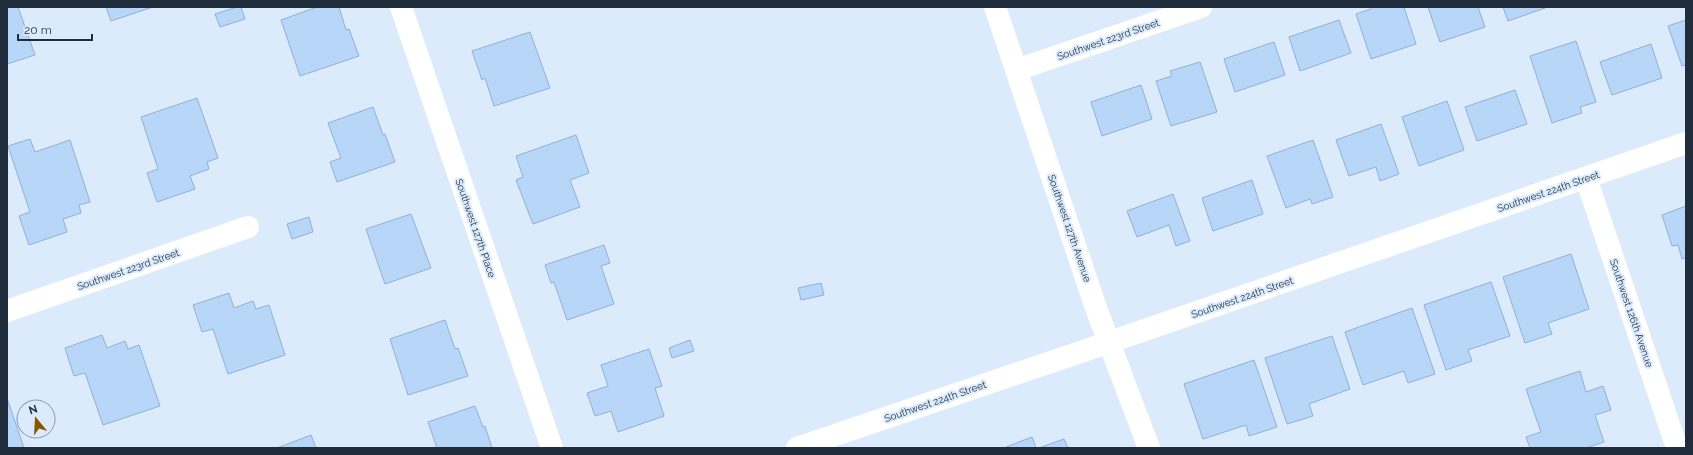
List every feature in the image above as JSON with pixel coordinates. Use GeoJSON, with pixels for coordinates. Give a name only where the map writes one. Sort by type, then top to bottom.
{"type":"FeatureCollection","features":[{"type":"Feature","properties":{"kind":"street","name":"Southwest 127th Place"},"geometry":{"type":"LineString","coordinates":[[401,7],[552,448]]}},
{"type":"Feature","properties":{"kind":"street","name":"Southwest 127th Avenue"},"geometry":{"type":"LineString","coordinates":[[995,7],[1096,308],[1149,448]]}},
{"type":"Feature","properties":{"kind":"street","name":"Southwest 223rd Street"},"geometry":{"type":"LineString","coordinates":[[1016,70],[1201,7]]}},
{"type":"Feature","properties":{"kind":"street","name":"Southwest 224th Street"},"geometry":{"type":"LineString","coordinates":[[797,448],[1110,342],[1686,143]]}},
{"type":"Feature","properties":{"kind":"street","name":"Southwest 126th Avenue"},"geometry":{"type":"LineString","coordinates":[[1586,178],[1677,448]]}},
{"type":"Feature","properties":{"kind":"street","name":"Southwest 223rd Street"},"geometry":{"type":"LineString","coordinates":[[7,311],[248,227]]}},
{"type":"Feature","properties":{"kind":"building"},"geometry":{"type":"Polygon","coordinates":[[[7,7],[18,7],[35,55],[7,64],[7,7]]]}},
{"type":"Feature","properties":{"kind":"building"},"geometry":{"type":"Polygon","coordinates":[[[106,7],[153,7],[111,21],[106,7]]]}},
{"type":"Feature","properties":{"kind":"building"},"geometry":{"type":"Polygon","coordinates":[[[241,7],[245,19],[220,27],[215,14],[241,7]]]}},
{"type":"Feature","properties":{"kind":"building"},"geometry":{"type":"Polygon","coordinates":[[[317,7],[339,7],[346,30],[349,29],[359,56],[300,76],[281,20],[317,7]]]}},
{"type":"Feature","properties":{"kind":"building"},"geometry":{"type":"Polygon","coordinates":[[[1371,7],[1404,7],[1416,44],[1371,59],[1356,14],[1371,9],[1371,7]]]}},
{"type":"Feature","properties":{"kind":"building"},"geometry":{"type":"Polygon","coordinates":[[[1428,7],[1478,7],[1485,27],[1440,42],[1428,7]]]}},
{"type":"Feature","properties":{"kind":"building"},"geometry":{"type":"Polygon","coordinates":[[[1503,7],[1548,7],[1508,21],[1503,7]]]}},
{"type":"Feature","properties":{"kind":"building"},"geometry":{"type":"Polygon","coordinates":[[[1339,20],[1351,53],[1300,71],[1289,37],[1339,20]]]}},
{"type":"Feature","properties":{"kind":"building"},"geometry":{"type":"Polygon","coordinates":[[[1686,20],[1686,65],[1682,66],[1668,26],[1686,20]]]}},
{"type":"Feature","properties":{"kind":"building"},"geometry":{"type":"Polygon","coordinates":[[[530,32],[550,88],[494,106],[485,78],[482,80],[472,51],[530,32]]]}},
{"type":"Feature","properties":{"kind":"building"},"geometry":{"type":"Polygon","coordinates":[[[1576,41],[1596,102],[1580,107],[1582,113],[1552,123],[1530,56],[1576,41]]]}},
{"type":"Feature","properties":{"kind":"building"},"geometry":{"type":"Polygon","coordinates":[[[1274,42],[1285,75],[1235,92],[1224,59],[1274,42]]]}},
{"type":"Feature","properties":{"kind":"building"},"geometry":{"type":"Polygon","coordinates":[[[1651,44],[1662,78],[1612,95],[1600,62],[1651,44]]]}},
{"type":"Feature","properties":{"kind":"building"},"geometry":{"type":"Polygon","coordinates":[[[1200,62],[1217,112],[1171,126],[1156,81],[1172,76],[1170,71],[1200,62]]]}},
{"type":"Feature","properties":{"kind":"building"},"geometry":{"type":"Polygon","coordinates":[[[1141,85],[1152,119],[1102,136],[1091,102],[1141,85]]]}},
{"type":"Feature","properties":{"kind":"building"},"geometry":{"type":"Polygon","coordinates":[[[1515,90],[1527,124],[1477,141],[1465,107],[1515,90]]]}},
{"type":"Feature","properties":{"kind":"building"},"geometry":{"type":"Polygon","coordinates":[[[197,98],[218,158],[207,162],[209,169],[190,176],[195,189],[157,202],[147,173],[158,169],[141,117],[197,98]]]}},
{"type":"Feature","properties":{"kind":"building"},"geometry":{"type":"Polygon","coordinates":[[[1447,101],[1464,150],[1419,166],[1402,117],[1447,101]]]}},
{"type":"Feature","properties":{"kind":"building"},"geometry":{"type":"Polygon","coordinates":[[[373,107],[395,162],[337,182],[330,162],[341,158],[328,123],[373,107]]]}},
{"type":"Feature","properties":{"kind":"building"},"geometry":{"type":"Polygon","coordinates":[[[1381,124],[1399,174],[1380,181],[1376,167],[1349,176],[1336,140],[1381,124]]]}},
{"type":"Feature","properties":{"kind":"building"},"geometry":{"type":"Polygon","coordinates":[[[576,135],[589,173],[570,180],[580,207],[533,224],[516,180],[523,177],[516,156],[576,135]]]}},
{"type":"Feature","properties":{"kind":"building"},"geometry":{"type":"Polygon","coordinates":[[[30,139],[35,152],[70,140],[90,202],[79,205],[81,213],[63,219],[67,232],[29,245],[19,216],[30,212],[8,146],[30,139]]]}},
{"type":"Feature","properties":{"kind":"building"},"geometry":{"type":"Polygon","coordinates":[[[1313,140],[1333,197],[1312,204],[1310,199],[1286,208],[1267,156],[1313,140]]]}},
{"type":"Feature","properties":{"kind":"building"},"geometry":{"type":"Polygon","coordinates":[[[1252,180],[1263,214],[1213,231],[1202,198],[1252,180]]]}},
{"type":"Feature","properties":{"kind":"building"},"geometry":{"type":"Polygon","coordinates":[[[1173,194],[1190,241],[1176,246],[1169,225],[1137,237],[1127,211],[1173,194]]]}},
{"type":"Feature","properties":{"kind":"building"},"geometry":{"type":"Polygon","coordinates":[[[1686,206],[1686,258],[1682,259],[1678,245],[1672,246],[1662,215],[1686,206]]]}},
{"type":"Feature","properties":{"kind":"building"},"geometry":{"type":"Polygon","coordinates":[[[411,214],[431,268],[385,284],[366,229],[411,214]]]}},
{"type":"Feature","properties":{"kind":"building"},"geometry":{"type":"Polygon","coordinates":[[[309,217],[313,232],[292,239],[287,224],[309,217]]]}},
{"type":"Feature","properties":{"kind":"building"},"geometry":{"type":"Polygon","coordinates":[[[604,245],[610,263],[601,266],[614,304],[567,320],[554,282],[551,283],[545,265],[604,245]]]}},
{"type":"Feature","properties":{"kind":"building"},"geometry":{"type":"Polygon","coordinates":[[[1571,254],[1589,309],[1548,323],[1552,334],[1525,343],[1503,277],[1571,254]]]}},
{"type":"Feature","properties":{"kind":"building"},"geometry":{"type":"Polygon","coordinates":[[[1491,282],[1510,336],[1468,350],[1472,361],[1446,370],[1424,305],[1491,282]]]}},
{"type":"Feature","properties":{"kind":"building"},"geometry":{"type":"Polygon","coordinates":[[[821,283],[824,295],[801,300],[798,288],[821,283]]]}},
{"type":"Feature","properties":{"kind":"building"},"geometry":{"type":"Polygon","coordinates":[[[229,293],[234,308],[253,301],[256,309],[269,305],[285,355],[228,374],[213,329],[202,332],[193,305],[229,293]]]}},
{"type":"Feature","properties":{"kind":"building"},"geometry":{"type":"Polygon","coordinates":[[[1412,308],[1435,374],[1408,383],[1404,371],[1363,385],[1345,332],[1412,308]]]}},
{"type":"Feature","properties":{"kind":"building"},"geometry":{"type":"Polygon","coordinates":[[[445,320],[455,349],[458,348],[468,376],[408,395],[390,339],[445,320]]]}},
{"type":"Feature","properties":{"kind":"building"},"geometry":{"type":"Polygon","coordinates":[[[102,335],[107,348],[125,341],[128,349],[139,345],[160,406],[103,425],[85,373],[74,376],[65,348],[102,335]]]}},
{"type":"Feature","properties":{"kind":"building"},"geometry":{"type":"Polygon","coordinates":[[[1332,336],[1350,389],[1309,404],[1313,416],[1287,424],[1265,358],[1332,336]]]}},
{"type":"Feature","properties":{"kind":"building"},"geometry":{"type":"Polygon","coordinates":[[[690,340],[694,351],[672,358],[669,348],[690,340]]]}},
{"type":"Feature","properties":{"kind":"building"},"geometry":{"type":"Polygon","coordinates":[[[649,349],[662,386],[655,388],[664,416],[618,432],[611,411],[595,416],[587,393],[608,386],[601,365],[649,349]]]}},
{"type":"Feature","properties":{"kind":"building"},"geometry":{"type":"Polygon","coordinates":[[[1254,360],[1277,427],[1249,436],[1246,425],[1203,439],[1184,384],[1254,360]]]}},
{"type":"Feature","properties":{"kind":"building"},"geometry":{"type":"Polygon","coordinates":[[[1580,371],[1586,392],[1603,386],[1611,410],[1595,415],[1604,442],[1586,448],[1530,448],[1526,437],[1541,432],[1526,389],[1580,371]]]}},
{"type":"Feature","properties":{"kind":"building"},"geometry":{"type":"Polygon","coordinates":[[[7,398],[16,424],[16,439],[21,439],[24,448],[7,448],[7,398]]]}},
{"type":"Feature","properties":{"kind":"building"},"geometry":{"type":"Polygon","coordinates":[[[475,406],[483,427],[485,426],[492,448],[437,448],[428,422],[475,406]]]}},
{"type":"Feature","properties":{"kind":"building"},"geometry":{"type":"Polygon","coordinates":[[[311,435],[316,448],[277,448],[311,435]]]}},
{"type":"Feature","properties":{"kind":"building"},"geometry":{"type":"Polygon","coordinates":[[[1032,437],[1036,448],[1006,448],[1006,447],[1032,437]]]}},
{"type":"Feature","properties":{"kind":"building"},"geometry":{"type":"Polygon","coordinates":[[[1064,439],[1068,448],[1039,448],[1064,439]]]}}]}
